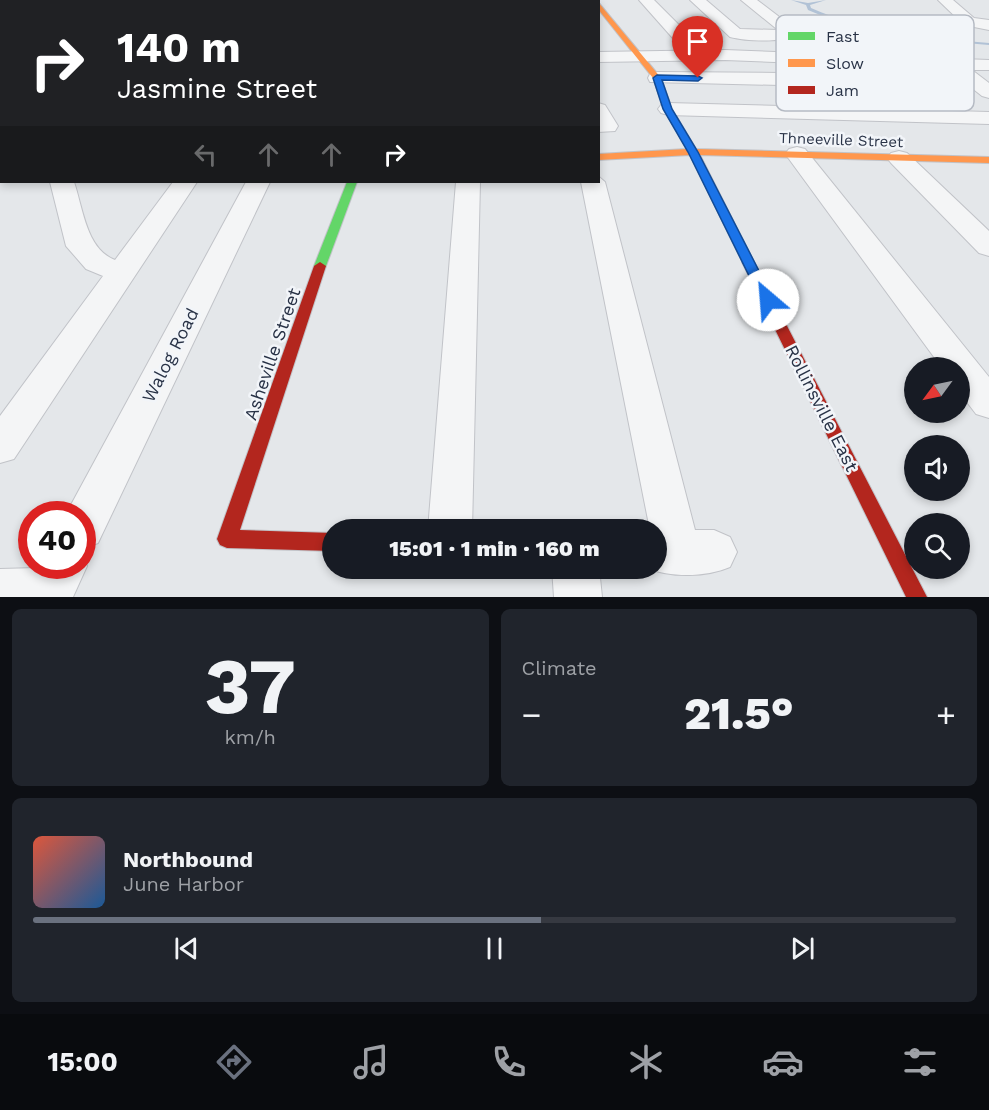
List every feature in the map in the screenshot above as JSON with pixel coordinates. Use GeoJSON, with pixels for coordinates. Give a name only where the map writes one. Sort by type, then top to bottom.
{"type":"FeatureCollection","features":[{"type":"Feature","properties":{"kind":"street"},"geometry":{"type":"LineString","coordinates":[[646,0],[692,35],[776,34]]}},
{"type":"Feature","properties":{"kind":"street"},"geometry":{"type":"LineString","coordinates":[[697,0],[736,34]]}},
{"type":"Feature","properties":{"kind":"street"},"geometry":{"type":"LineString","coordinates":[[748,0],[776,21]]}},
{"type":"Feature","properties":{"kind":"street"},"geometry":{"type":"LineString","coordinates":[[948,4],[989,10]]}},
{"type":"Feature","properties":{"kind":"street"},"geometry":{"type":"LineString","coordinates":[[948,4],[966,15]]}},
{"type":"Feature","properties":{"kind":"street","name":"Rollinsville East"},"geometry":{"type":"LineString","coordinates":[[600,6],[657,78],[668,109],[693,152],[917,597]]}},
{"type":"Feature","properties":{"kind":"street"},"geometry":{"type":"LineString","coordinates":[[767,56],[776,73]]}},
{"type":"Feature","properties":{"kind":"street"},"geometry":{"type":"LineString","coordinates":[[600,57],[776,56]]}},
{"type":"Feature","properties":{"kind":"street"},"geometry":{"type":"LineString","coordinates":[[974,64],[989,64]]}},
{"type":"Feature","properties":{"kind":"street"},"geometry":{"type":"LineString","coordinates":[[657,78],[776,80]]}},
{"type":"Feature","properties":{"kind":"street"},"geometry":{"type":"LineString","coordinates":[[974,80],[989,92]]}},
{"type":"Feature","properties":{"kind":"street"},"geometry":{"type":"LineString","coordinates":[[668,109],[989,118]]}},
{"type":"Feature","properties":{"kind":"street"},"geometry":{"type":"LineString","coordinates":[[870,111],[873,115]]}},
{"type":"Feature","properties":{"kind":"street"},"geometry":{"type":"LineString","coordinates":[[941,111],[947,117]]}},
{"type":"Feature","properties":{"kind":"street","name":"Thneeville Street"},"geometry":{"type":"LineString","coordinates":[[600,156],[693,152],[989,160]]}},
{"type":"Feature","properties":{"kind":"street"},"geometry":{"type":"LineString","coordinates":[[797,154],[989,404]]}},
{"type":"Feature","properties":{"kind":"street"},"geometry":{"type":"LineString","coordinates":[[900,158],[989,247]]}},
{"type":"Feature","properties":{"kind":"street"},"geometry":{"type":"LineString","coordinates":[[62,183],[80,246],[96,263],[122,273]]}},
{"type":"Feature","properties":{"kind":"street"},"geometry":{"type":"LineString","coordinates":[[3,438],[184,183]]}},
{"type":"Feature","properties":{"kind":"street","name":"Walog Road"},"geometry":{"type":"LineString","coordinates":[[96,501],[257,183]]}},
{"type":"Feature","properties":{"kind":"street","name":"Asheville Street"},"geometry":{"type":"LineString","coordinates":[[322,542],[227,539],[327,247],[352,183]]}},
{"type":"Feature","properties":{"kind":"street"},"geometry":{"type":"LineString","coordinates":[[451,519],[468,183]]}},
{"type":"Feature","properties":{"kind":"street"},"geometry":{"type":"LineString","coordinates":[[593,183],[683,552]]}},
{"type":"Feature","properties":{"kind":"street"},"geometry":{"type":"LineString","coordinates":[[576,579],[578,597]]}},
{"type":"Feature","properties":{"kind":"street"},"geometry":{"type":"LineString","coordinates":[[0,593],[54,585]]}},
{"type":"Feature","properties":{"kind":"waterway"},"geometry":{"type":"LineString","coordinates":[[793,0],[808,4]]}},
{"type":"Feature","properties":{"kind":"waterway"},"geometry":{"type":"LineString","coordinates":[[808,4],[824,0]]}},
{"type":"Feature","properties":{"kind":"waterway"},"geometry":{"type":"LineString","coordinates":[[808,4],[809,9],[823,15]]}},
{"type":"Feature","properties":{"kind":"waterway"},"geometry":{"type":"LineString","coordinates":[[974,43],[989,44]]}},
{"type":"Feature","properties":{"kind":"traffic: fast"},"geometry":{"type":"LineString","coordinates":[[320,266],[352,183]]}},
{"type":"Feature","properties":{"kind":"traffic: slow"},"geometry":{"type":"LineString","coordinates":[[600,7],[657,78],[668,109],[693,152],[748,262]]}},
{"type":"Feature","properties":{"kind":"traffic: slow"},"geometry":{"type":"LineString","coordinates":[[600,157],[693,152],[989,160]]}},
{"type":"Feature","properties":{"kind":"traffic: jam"},"geometry":{"type":"LineString","coordinates":[[748,262],[917,597]]}},
{"type":"Feature","properties":{"kind":"traffic: jam"},"geometry":{"type":"LineString","coordinates":[[320,266],[227,539],[322,542]]}},
{"type":"Feature","properties":{"kind":"route"},"geometry":{"type":"LineString","coordinates":[[698,78],[657,78],[668,109],[693,152],[768,300]]}}]}
